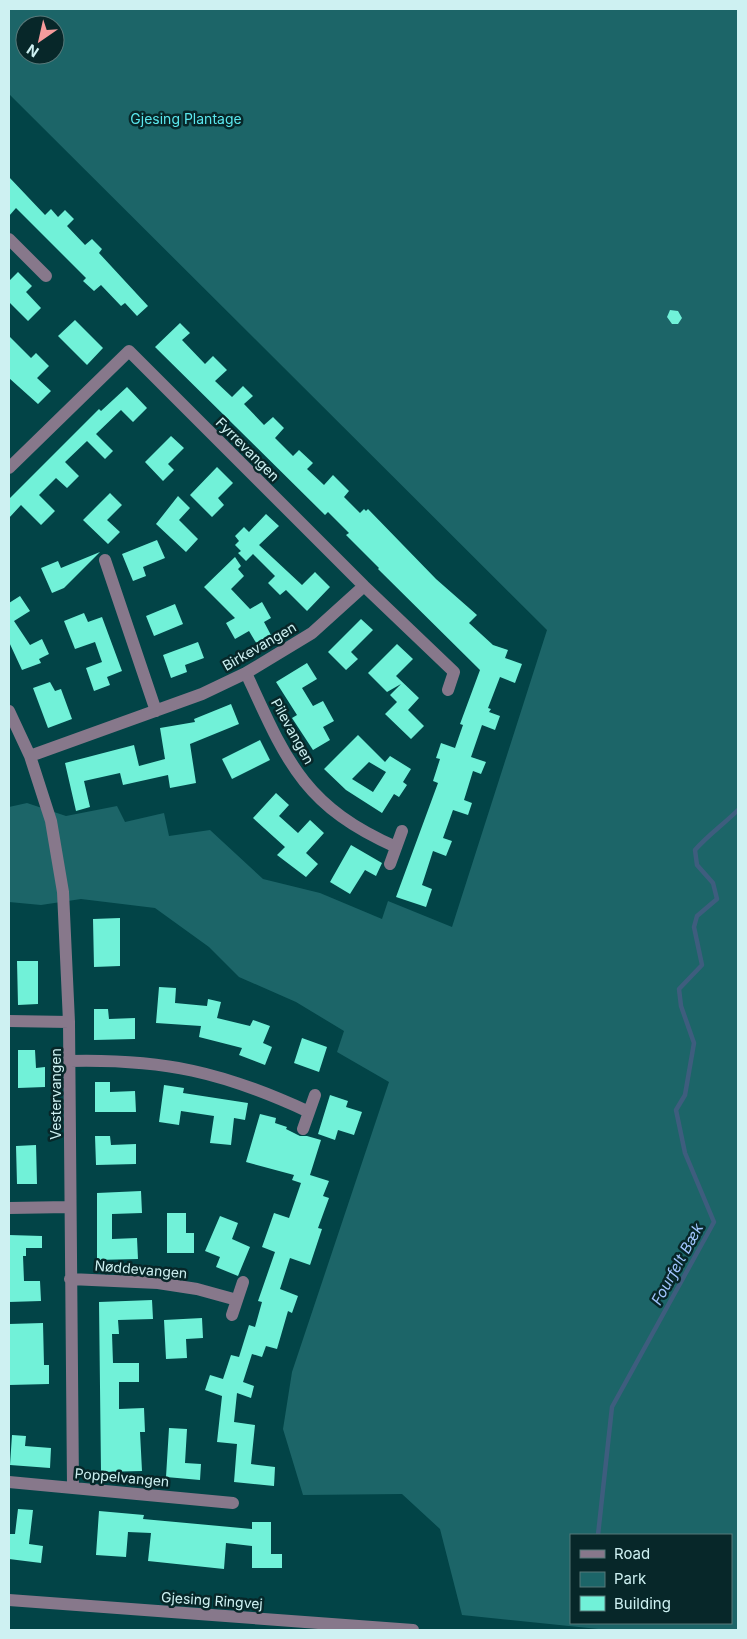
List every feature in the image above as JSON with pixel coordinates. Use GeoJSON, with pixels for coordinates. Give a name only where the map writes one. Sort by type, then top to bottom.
{"type":"FeatureCollection","features":[{"type":"Feature","properties":{"kind":"street"},"geometry":{"type":"LineString","coordinates":[[12,248],[46,276]]}},
{"type":"Feature","properties":{"kind":"street","name":"Fyrrevangen"},"geometry":{"type":"LineString","coordinates":[[9,468],[129,351],[364,586],[454,672],[448,690]]}},
{"type":"Feature","properties":{"kind":"street"},"geometry":{"type":"LineString","coordinates":[[106,560],[156,711]]}},
{"type":"Feature","properties":{"kind":"street","name":"Birkevangen"},"geometry":{"type":"LineString","coordinates":[[30,756],[202,694],[246,673],[312,633],[364,586]]}},
{"type":"Feature","properties":{"kind":"street","name":"Pilevangen"},"geometry":{"type":"LineString","coordinates":[[246,673],[277,740],[293,768],[314,794],[339,816],[366,834],[396,847]]}},
{"type":"Feature","properties":{"kind":"street","name":"Vestervangen"},"geometry":{"type":"LineString","coordinates":[[9,711],[30,756],[51,821],[63,892],[70,1022],[69,1207],[73,1487]]}},
{"type":"Feature","properties":{"kind":"street"},"geometry":{"type":"LineString","coordinates":[[390,864],[402,831]]}},
{"type":"Feature","properties":{"kind":"street"},"geometry":{"type":"LineString","coordinates":[[9,1021],[70,1022]]}},
{"type":"Feature","properties":{"kind":"street"},"geometry":{"type":"LineString","coordinates":[[70,1061],[119,1060],[169,1065],[217,1075],[264,1091],[309,1112]]}},
{"type":"Feature","properties":{"kind":"street"},"geometry":{"type":"LineString","coordinates":[[303,1129],[315,1095]]}},
{"type":"Feature","properties":{"kind":"street"},"geometry":{"type":"LineString","coordinates":[[9,1208],[69,1207]]}},
{"type":"Feature","properties":{"kind":"street","name":"Nøddevangen"},"geometry":{"type":"LineString","coordinates":[[70,1278],[158,1283],[197,1289],[237,1300]]}},
{"type":"Feature","properties":{"kind":"street"},"geometry":{"type":"LineString","coordinates":[[232,1315],[243,1282]]}},
{"type":"Feature","properties":{"kind":"street","name":"Poppelvangen"},"geometry":{"type":"LineString","coordinates":[[9,1482],[233,1503]]}},
{"type":"Feature","properties":{"kind":"street","name":"Gjesing Ringvej"},"geometry":{"type":"LineString","coordinates":[[9,1600],[413,1630]]}},
{"type":"Feature","properties":{"kind":"green space","name":"Gjesing Plantage"},"geometry":{"type":"Polygon","coordinates":[[[9,9],[738,9],[738,1630],[608,1630],[462,1615],[440,1529],[402,1494],[303,1495],[283,1429],[292,1372],[389,1082],[337,1052],[344,1031],[296,1002],[239,977],[209,947],[155,908],[81,899],[41,905],[9,902],[9,807],[27,803],[66,816],[117,806],[125,822],[164,813],[169,836],[210,830],[263,879],[320,893],[382,919],[388,901],[452,927],[547,630],[9,94],[9,9]]]}},
{"type":"Feature","properties":{"kind":"building"},"geometry":{"type":"Polygon","coordinates":[[[9,177],[45,215],[51,209],[58,217],[65,210],[74,219],[67,226],[85,245],[92,239],[102,249],[99,253],[148,306],[137,316],[125,303],[121,306],[101,285],[94,291],[83,281],[86,278],[16,208],[9,216],[9,177]]]}},
{"type":"Feature","properties":{"kind":"building"},"geometry":{"type":"Polygon","coordinates":[[[18,272],[32,286],[26,292],[41,308],[28,321],[9,302],[9,281],[18,272]]]}},
{"type":"Feature","properties":{"kind":"building"},"geometry":{"type":"Polygon","coordinates":[[[670,310],[678,311],[682,318],[678,324],[672,324],[667,317],[670,310]]]}},
{"type":"Feature","properties":{"kind":"building"},"geometry":{"type":"Polygon","coordinates":[[[75,320],[103,348],[87,365],[58,336],[75,320]]]}},
{"type":"Feature","properties":{"kind":"building"},"geometry":{"type":"Polygon","coordinates":[[[180,323],[190,333],[182,340],[205,364],[213,356],[227,370],[215,381],[232,397],[243,386],[253,396],[244,404],[264,425],[273,417],[284,428],[275,438],[293,456],[299,450],[313,463],[307,469],[324,485],[333,475],[349,491],[344,497],[360,513],[364,509],[366,511],[368,509],[436,579],[477,615],[469,623],[493,645],[508,650],[505,658],[522,664],[515,683],[500,677],[488,708],[491,709],[489,712],[500,716],[495,730],[482,725],[471,757],[486,762],[481,774],[473,771],[464,800],[472,803],[468,815],[453,810],[443,838],[452,841],[446,856],[433,851],[422,885],[432,889],[426,907],[396,897],[438,783],[433,781],[440,759],[436,758],[441,743],[455,748],[463,725],[460,724],[480,670],[378,569],[346,535],[349,533],[328,512],[325,515],[155,347],[180,323]]]}},
{"type":"Feature","properties":{"kind":"building"},"geometry":{"type":"Polygon","coordinates":[[[9,336],[31,358],[36,353],[49,366],[37,378],[51,391],[38,404],[9,378],[9,336]]]}},
{"type":"Feature","properties":{"kind":"building"},"geometry":{"type":"Polygon","coordinates":[[[127,387],[147,408],[133,422],[121,410],[96,434],[113,451],[105,459],[87,441],[65,462],[79,476],[67,488],[56,478],[39,495],[55,511],[41,525],[21,505],[9,518],[9,499],[99,409],[101,411],[127,387]]]}},
{"type":"Feature","properties":{"kind":"building"},"geometry":{"type":"Polygon","coordinates":[[[171,436],[184,448],[168,464],[174,470],[163,481],[145,462],[171,436]]]}},
{"type":"Feature","properties":{"kind":"building"},"geometry":{"type":"Polygon","coordinates":[[[217,467],[233,483],[218,498],[224,505],[212,517],[190,495],[217,467]]]}},
{"type":"Feature","properties":{"kind":"building"},"geometry":{"type":"Polygon","coordinates":[[[110,493],[122,505],[107,520],[120,532],[108,544],[83,520],[110,493]]]}},
{"type":"Feature","properties":{"kind":"building"},"geometry":{"type":"Polygon","coordinates":[[[178,496],[190,508],[179,520],[198,539],[186,552],[156,524],[178,496]]]}},
{"type":"Feature","properties":{"kind":"building"},"geometry":{"type":"Polygon","coordinates":[[[266,514],[279,526],[259,545],[302,585],[315,572],[330,587],[307,611],[286,590],[280,595],[268,583],[275,576],[253,554],[246,561],[238,553],[241,551],[235,545],[239,541],[235,536],[244,527],[249,532],[266,514]]]}},
{"type":"Feature","properties":{"kind":"building"},"geometry":{"type":"Polygon","coordinates":[[[157,540],[165,558],[143,567],[146,576],[133,581],[122,554],[157,540]]]}},
{"type":"Feature","properties":{"kind":"building"},"geometry":{"type":"Polygon","coordinates":[[[100,552],[64,588],[52,593],[41,568],[58,561],[61,568],[100,552]]]}},
{"type":"Feature","properties":{"kind":"building"},"geometry":{"type":"Polygon","coordinates":[[[235,557],[241,566],[238,569],[244,576],[231,589],[250,609],[262,602],[271,618],[264,622],[272,637],[258,646],[249,631],[235,639],[226,623],[235,618],[204,587],[235,557]]]}},
{"type":"Feature","properties":{"kind":"building"},"geometry":{"type":"Polygon","coordinates":[[[20,596],[30,611],[14,621],[30,645],[42,639],[49,654],[39,659],[41,663],[22,670],[9,642],[9,603],[20,596]]]}},
{"type":"Feature","properties":{"kind":"building"},"geometry":{"type":"Polygon","coordinates":[[[175,604],[183,624],[154,636],[146,616],[175,604]]]}},
{"type":"Feature","properties":{"kind":"building"},"geometry":{"type":"Polygon","coordinates":[[[84,613],[88,622],[102,617],[122,671],[107,677],[110,685],[94,691],[86,668],[102,662],[95,642],[75,649],[64,621],[84,613]]]}},
{"type":"Feature","properties":{"kind":"building"},"geometry":{"type":"Polygon","coordinates":[[[361,619],[373,630],[351,652],[358,659],[346,670],[328,652],[361,619]]]}},
{"type":"Feature","properties":{"kind":"building"},"geometry":{"type":"Polygon","coordinates":[[[198,642],[204,658],[185,665],[187,672],[171,678],[163,655],[198,642]]]}},
{"type":"Feature","properties":{"kind":"building"},"geometry":{"type":"Polygon","coordinates":[[[397,644],[413,659],[396,676],[419,698],[408,710],[424,726],[411,739],[385,714],[397,702],[390,695],[401,684],[387,692],[368,673],[397,644]]]}},
{"type":"Feature","properties":{"kind":"building"},"geometry":{"type":"Polygon","coordinates":[[[307,663],[317,679],[302,688],[313,706],[323,701],[334,721],[323,727],[330,740],[313,750],[292,718],[297,715],[276,682],[307,663]]]}},
{"type":"Feature","properties":{"kind":"building"},"geometry":{"type":"Polygon","coordinates":[[[50,682],[55,691],[61,689],[72,719],[48,728],[33,688],[50,682]]]}},
{"type":"Feature","properties":{"kind":"building"},"geometry":{"type":"Polygon","coordinates":[[[231,704],[239,724],[190,744],[196,783],[170,788],[168,775],[123,785],[120,773],[84,781],[90,807],[76,811],[65,763],[134,745],[139,766],[165,759],[160,728],[195,722],[194,719],[231,704]]]}},
{"type":"Feature","properties":{"kind":"building"},"geometry":{"type":"Polygon","coordinates":[[[358,735],[385,762],[390,756],[411,769],[403,782],[407,785],[399,797],[394,794],[382,813],[346,790],[324,769],[358,735]],[[369,762],[352,779],[373,792],[386,772],[369,762]]]}},
{"type":"Feature","properties":{"kind":"building"},"geometry":{"type":"Polygon","coordinates":[[[260,740],[270,760],[232,779],[222,759],[260,740]]]}},
{"type":"Feature","properties":{"kind":"building"},"geometry":{"type":"Polygon","coordinates":[[[276,793],[289,805],[279,816],[298,833],[310,820],[324,833],[306,853],[318,864],[306,877],[277,855],[285,847],[253,818],[276,793]]]}},
{"type":"Feature","properties":{"kind":"building"},"geometry":{"type":"Polygon","coordinates":[[[351,845],[382,863],[376,876],[365,870],[350,894],[330,882],[351,845]]]}},
{"type":"Feature","properties":{"kind":"building"},"geometry":{"type":"Polygon","coordinates":[[[120,918],[120,966],[94,967],[93,919],[120,918]]]}},
{"type":"Feature","properties":{"kind":"building"},"geometry":{"type":"Polygon","coordinates":[[[17,961],[38,961],[38,1004],[18,1005],[17,961]]]}},
{"type":"Feature","properties":{"kind":"building"},"geometry":{"type":"Polygon","coordinates":[[[159,987],[176,988],[175,1003],[207,1006],[208,999],[221,1002],[217,1018],[250,1026],[253,1020],[270,1026],[263,1043],[272,1047],[265,1065],[239,1055],[242,1048],[199,1037],[201,1026],[156,1023],[159,987]]]}},
{"type":"Feature","properties":{"kind":"building"},"geometry":{"type":"Polygon","coordinates":[[[94,1009],[108,1009],[109,1019],[135,1018],[135,1039],[94,1040],[94,1009]]]}},
{"type":"Feature","properties":{"kind":"building"},"geometry":{"type":"Polygon","coordinates":[[[302,1038],[327,1047],[319,1072],[294,1063],[302,1038]]]}},
{"type":"Feature","properties":{"kind":"building"},"geometry":{"type":"Polygon","coordinates":[[[18,1050],[35,1050],[36,1068],[45,1067],[45,1087],[18,1088],[18,1050]]]}},
{"type":"Feature","properties":{"kind":"building"},"geometry":{"type":"Polygon","coordinates":[[[95,1082],[110,1082],[110,1092],[135,1091],[136,1112],[95,1112],[95,1082]]]}},
{"type":"Feature","properties":{"kind":"building"},"geometry":{"type":"Polygon","coordinates":[[[164,1085],[184,1088],[183,1093],[248,1103],[245,1120],[234,1118],[231,1145],[210,1143],[214,1116],[181,1111],[179,1125],[159,1122],[164,1085]]]}},
{"type":"Feature","properties":{"kind":"building"},"geometry":{"type":"Polygon","coordinates":[[[330,1095],[348,1101],[346,1107],[362,1112],[354,1135],[338,1130],[335,1140],[318,1134],[330,1095]]]}},
{"type":"Feature","properties":{"kind":"building"},"geometry":{"type":"Polygon","coordinates":[[[260,1114],[276,1118],[275,1123],[287,1127],[286,1129],[300,1136],[321,1140],[310,1175],[329,1181],[323,1196],[329,1198],[318,1228],[322,1229],[310,1265],[290,1258],[280,1289],[298,1296],[292,1313],[288,1311],[277,1349],[266,1346],[262,1357],[252,1354],[243,1382],[254,1386],[251,1398],[237,1393],[234,1422],[255,1425],[251,1464],[275,1467],[274,1486],[234,1482],[237,1444],[217,1442],[222,1396],[205,1390],[210,1375],[223,1379],[231,1355],[239,1357],[249,1325],[255,1327],[262,1302],[258,1301],[275,1252],[262,1247],[274,1213],[289,1218],[301,1183],[292,1180],[294,1175],[246,1162],[260,1114]]]}},
{"type":"Feature","properties":{"kind":"building"},"geometry":{"type":"Polygon","coordinates":[[[95,1136],[110,1136],[111,1145],[136,1144],[136,1164],[96,1165],[95,1136]]]}},
{"type":"Feature","properties":{"kind":"building"},"geometry":{"type":"Polygon","coordinates":[[[36,1145],[37,1184],[17,1184],[16,1146],[36,1145]]]}},
{"type":"Feature","properties":{"kind":"building"},"geometry":{"type":"Polygon","coordinates":[[[141,1191],[142,1213],[112,1214],[112,1239],[137,1238],[138,1259],[97,1260],[97,1193],[141,1191]]]}},
{"type":"Feature","properties":{"kind":"building"},"geometry":{"type":"Polygon","coordinates":[[[167,1213],[186,1213],[186,1233],[194,1233],[194,1253],[167,1253],[167,1213]]]}},
{"type":"Feature","properties":{"kind":"building"},"geometry":{"type":"Polygon","coordinates":[[[220,1216],[238,1223],[232,1239],[250,1247],[238,1276],[216,1267],[220,1257],[205,1251],[220,1216]]]}},
{"type":"Feature","properties":{"kind":"building"},"geometry":{"type":"Polygon","coordinates":[[[9,1235],[42,1236],[42,1248],[26,1248],[26,1256],[23,1256],[24,1281],[40,1281],[41,1301],[9,1302],[9,1235]]]}},
{"type":"Feature","properties":{"kind":"building"},"geometry":{"type":"Polygon","coordinates":[[[152,1300],[153,1319],[118,1320],[119,1334],[112,1334],[113,1363],[139,1363],[139,1382],[119,1382],[119,1409],[144,1408],[145,1432],[140,1432],[142,1471],[101,1472],[99,1302],[152,1300]]]}},
{"type":"Feature","properties":{"kind":"building"},"geometry":{"type":"Polygon","coordinates":[[[202,1318],[203,1338],[186,1339],[187,1358],[166,1359],[164,1320],[202,1318]]]}},
{"type":"Feature","properties":{"kind":"building"},"geometry":{"type":"Polygon","coordinates":[[[43,1323],[44,1365],[49,1365],[49,1384],[9,1385],[9,1324],[43,1323]]]}},
{"type":"Feature","properties":{"kind":"building"},"geometry":{"type":"Polygon","coordinates":[[[169,1428],[187,1429],[185,1463],[201,1464],[200,1480],[166,1477],[169,1428]]]}},
{"type":"Feature","properties":{"kind":"building"},"geometry":{"type":"Polygon","coordinates":[[[12,1435],[26,1436],[25,1446],[51,1448],[50,1468],[10,1465],[12,1435]]]}},
{"type":"Feature","properties":{"kind":"building"},"geometry":{"type":"Polygon","coordinates":[[[18,1509],[33,1510],[29,1544],[43,1546],[41,1563],[9,1559],[9,1534],[15,1534],[18,1509]]]}},
{"type":"Feature","properties":{"kind":"building"},"geometry":{"type":"Polygon","coordinates":[[[99,1511],[144,1515],[143,1519],[252,1529],[252,1522],[271,1522],[271,1554],[282,1554],[282,1568],[252,1568],[252,1546],[226,1543],[224,1569],[148,1561],[151,1533],[128,1532],[126,1557],[96,1555],[99,1511]]]}},
{"type":"Feature","properties":{"kind":"waterway","name":"Fourfelt Bæk"},"geometry":{"type":"LineString","coordinates":[[598,1534],[612,1407],[714,1222],[685,1153],[676,1110],[685,1095],[694,1043],[681,1006],[679,989],[702,965],[694,927],[697,916],[717,899],[713,883],[697,865],[695,850],[738,810]]}}]}
